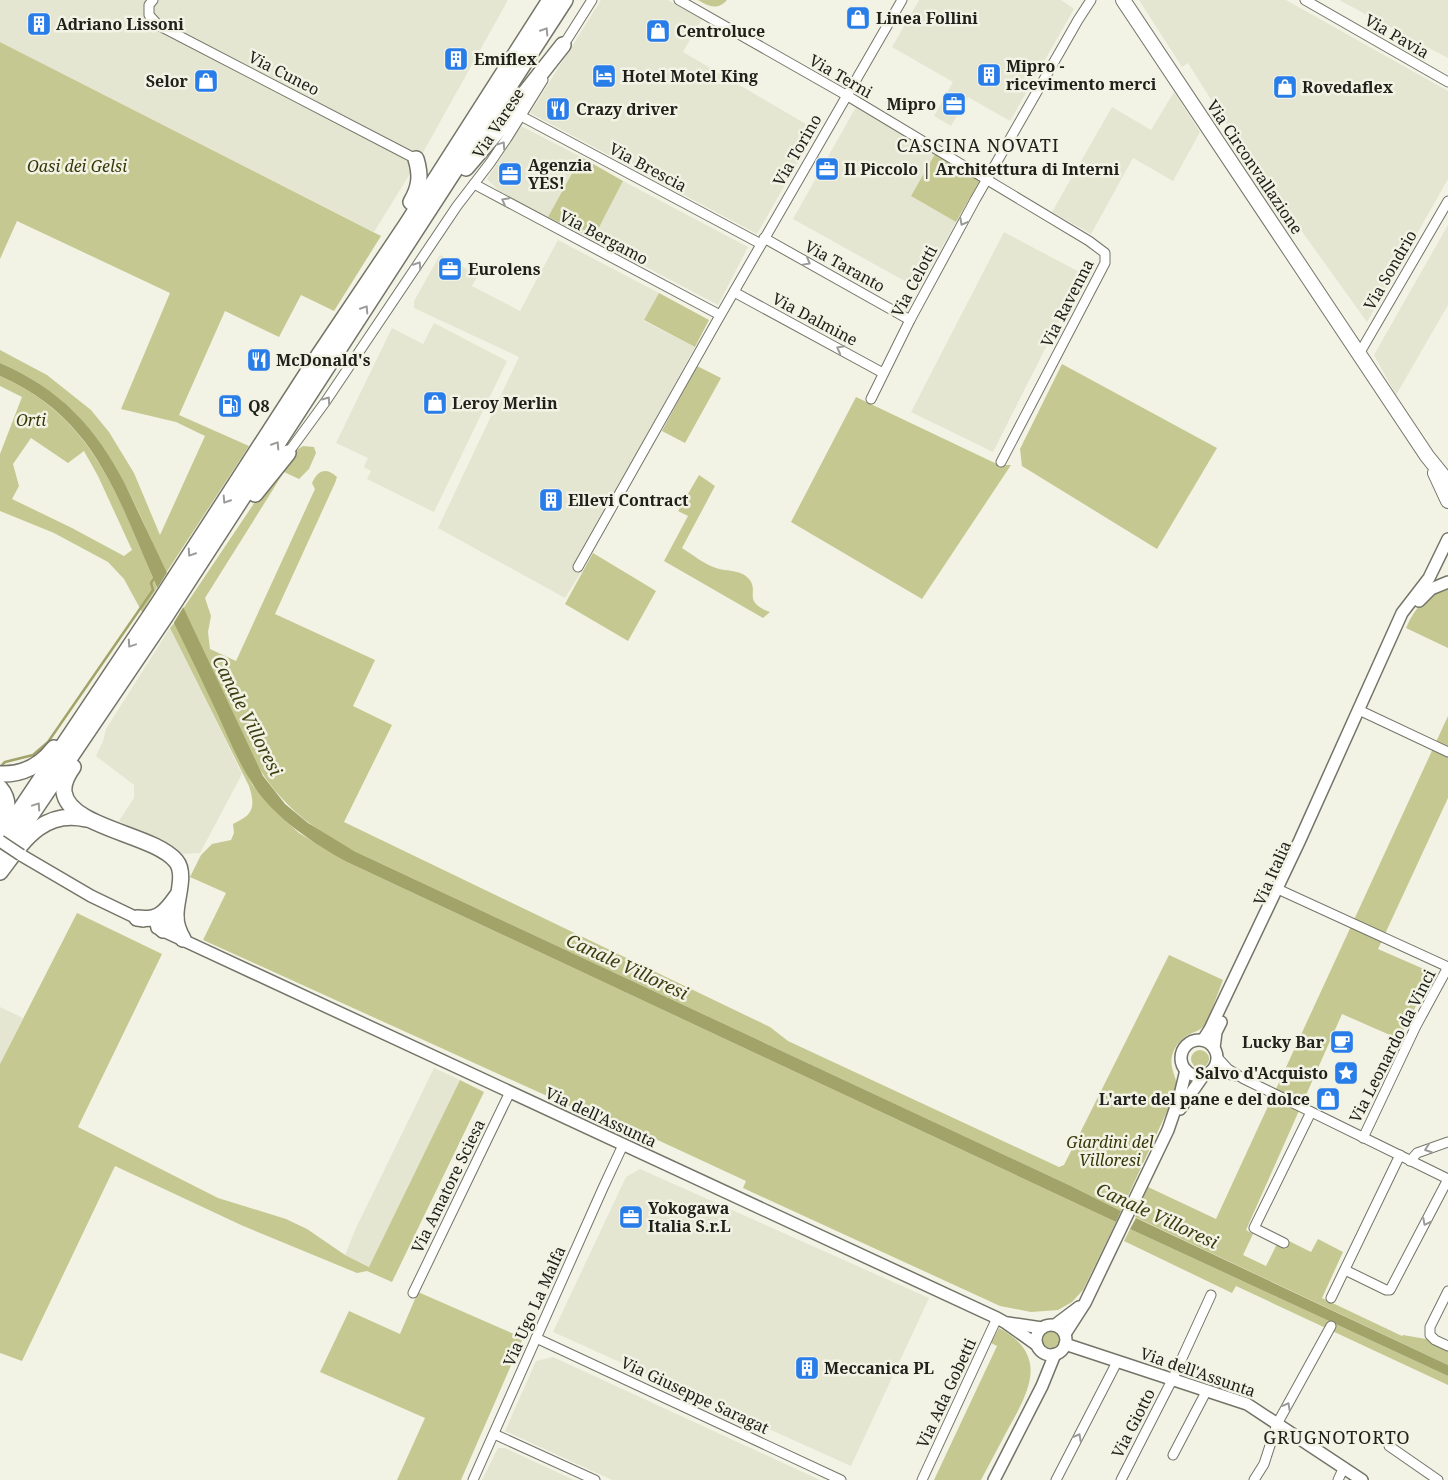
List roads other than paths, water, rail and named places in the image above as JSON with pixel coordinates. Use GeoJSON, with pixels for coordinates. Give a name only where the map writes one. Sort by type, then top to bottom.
{"type":"FeatureCollection","features":[{"type":"Feature","properties":{"kind":"highway"},"geometry":{"type":"LineString","coordinates":[[518,50],[515,40],[540,0]]}},
{"type":"Feature","properties":{"kind":"highway"},"geometry":{"type":"LineString","coordinates":[[402,253],[447,171],[518,50],[550,0]]}},
{"type":"Feature","properties":{"kind":"highway"},"geometry":{"type":"LineString","coordinates":[[180,582],[205,531],[319,355],[405,228],[447,171],[565,0]]}},
{"type":"Feature","properties":{"kind":"highway"},"geometry":{"type":"LineString","coordinates":[[0,861],[161,610],[402,253],[471,162],[501,128],[563,45]]}},
{"type":"Feature","properties":{"kind":"highway"},"geometry":{"type":"LineString","coordinates":[[405,228],[403,215],[417,192],[419,183],[420,170],[416,159]]}},
{"type":"Feature","properties":{"kind":"highway"},"geometry":{"type":"LineString","coordinates":[[180,582],[288,453]]}},
{"type":"Feature","properties":{"kind":"highway"},"geometry":{"type":"LineString","coordinates":[[0,774],[20,772],[35,766],[50,754],[74,720],[90,718]]}},
{"type":"Feature","properties":{"kind":"highway"},"geometry":{"type":"LineString","coordinates":[[90,718],[91,738],[67,779],[64,792],[66,799],[76,811],[94,822],[157,849],[176,861],[180,867],[181,874],[176,918],[182,939]]}},
{"type":"Feature","properties":{"kind":"highway"},"geometry":{"type":"LineString","coordinates":[[0,840],[90,718]]}},
{"type":"Feature","properties":{"kind":"highway"},"geometry":{"type":"LineString","coordinates":[[0,788],[6,796],[7,802],[6,817],[0,827]]}},
{"type":"Feature","properties":{"kind":"highway"},"geometry":{"type":"LineString","coordinates":[[0,872],[20,844],[43,825],[71,817],[94,822]]}},
{"type":"Feature","properties":{"kind":"highway"},"geometry":{"type":"LineString","coordinates":[[136,918],[152,919],[160,915],[177,896]]}},
{"type":"Feature","properties":{"kind":"highway"},"geometry":{"type":"LineString","coordinates":[[160,915],[158,924],[162,930],[169,926],[176,918]]}},
{"type":"Feature","properties":{"kind":"main road","name":"Via Circonvallazione"},"geometry":{"type":"LineString","coordinates":[[1123,0],[1427,456]]}},
{"type":"Feature","properties":{"kind":"main road"},"geometry":{"type":"LineString","coordinates":[[1427,456],[1448,482]]}},
{"type":"Feature","properties":{"kind":"main road"},"geometry":{"type":"LineString","coordinates":[[1427,456],[1448,502]]}},
{"type":"Feature","properties":{"kind":"street","name":"Via Varese"},"geometry":{"type":"LineString","coordinates":[[288,453],[326,402],[456,206],[474,184],[521,116],[592,0]]}},
{"type":"Feature","properties":{"kind":"street","name":"Via Terni"},"geometry":{"type":"LineString","coordinates":[[679,0],[846,95],[986,180]]}},
{"type":"Feature","properties":{"kind":"street","name":"Via Torino"},"geometry":{"type":"LineString","coordinates":[[578,567],[762,241],[902,0]]}},
{"type":"Feature","properties":{"kind":"street","name":"Via Celotti"},"geometry":{"type":"LineString","coordinates":[[871,399],[910,320],[986,180],[1091,0]]}},
{"type":"Feature","properties":{"kind":"street","name":"Via Pavia"},"geometry":{"type":"LineString","coordinates":[[1304,0],[1448,82]]}},
{"type":"Feature","properties":{"kind":"street","name":"Via Cuneo"},"geometry":{"type":"LineString","coordinates":[[151,3],[149,15],[158,25],[416,159]]}},
{"type":"Feature","properties":{"kind":"street","name":"Via Brescia"},"geometry":{"type":"LineString","coordinates":[[521,116],[762,241]]}},
{"type":"Feature","properties":{"kind":"street","name":"Via Ravenna"},"geometry":{"type":"LineString","coordinates":[[986,180],[1101,249],[1105,257],[1105,263],[1001,462]]}},
{"type":"Feature","properties":{"kind":"street","name":"Via Bergamo"},"geometry":{"type":"LineString","coordinates":[[474,184],[720,315]]}},
{"type":"Feature","properties":{"kind":"street","name":"Via Sondrio"},"geometry":{"type":"LineString","coordinates":[[1359,354],[1448,201]]}},
{"type":"Feature","properties":{"kind":"street","name":"Via Taranto"},"geometry":{"type":"LineString","coordinates":[[762,241],[910,320]]}},
{"type":"Feature","properties":{"kind":"street","name":"Via Dalmine"},"geometry":{"type":"LineString","coordinates":[[734,292],[883,373]]}},
{"type":"Feature","properties":{"kind":"street","name":"Via Italia"},"geometry":{"type":"LineString","coordinates":[[1203,1040],[1214,1022],[1290,861],[1402,613],[1429,578],[1448,539]]}},
{"type":"Feature","properties":{"kind":"street","name":"Via Italia"},"geometry":{"type":"LineString","coordinates":[[1216,1052],[1216,1032],[1411,610],[1431,589],[1448,582]]}},
{"type":"Feature","properties":{"kind":"street","name":"Via Italia"},"geometry":{"type":"LineString","coordinates":[[1346,739],[1351,733],[1359,715],[1363,712],[1364,702],[1372,685],[1374,675]]}},
{"type":"Feature","properties":{"kind":"street"},"geometry":{"type":"LineString","coordinates":[[1363,712],[1448,752]]}},
{"type":"Feature","properties":{"kind":"street","name":"Via dell'Assunta"},"geometry":{"type":"LineString","coordinates":[[0,840],[21,856],[91,896],[136,918],[1002,1320],[1038,1347]]}},
{"type":"Feature","properties":{"kind":"street"},"geometry":{"type":"LineString","coordinates":[[1263,917],[1282,891],[1282,885],[1290,861]]}},
{"type":"Feature","properties":{"kind":"street"},"geometry":{"type":"LineString","coordinates":[[1282,891],[1448,967]]}},
{"type":"Feature","properties":{"kind":"street","name":"Via Leonardo da Vinci"},"geometry":{"type":"LineString","coordinates":[[1363,1138],[1416,1026],[1448,967]]}},
{"type":"Feature","properties":{"kind":"street"},"geometry":{"type":"LineString","coordinates":[[1244,1079],[1208,1073],[1192,1075],[1186,1070],[1181,1061],[1182,1052],[1188,1044],[1203,1040],[1216,1052],[1228,1069],[1244,1079],[1448,1179],[1390,1290],[1386,1290],[1345,1270]]}},
{"type":"Feature","properties":{"kind":"street"},"geometry":{"type":"LineString","coordinates":[[1171,1123],[1216,1064],[1216,1052]]}},
{"type":"Feature","properties":{"kind":"street"},"geometry":{"type":"LineString","coordinates":[[994,1480],[1042,1386],[1055,1354],[1059,1352],[1122,1228],[1171,1123],[1186,1070]]}},
{"type":"Feature","properties":{"kind":"street","name":"Via Amatore Sciesa"},"geometry":{"type":"LineString","coordinates":[[412,1293],[510,1092]]}},
{"type":"Feature","properties":{"kind":"street"},"geometry":{"type":"LineString","coordinates":[[1284,1244],[1254,1228],[1311,1112]]}},
{"type":"Feature","properties":{"kind":"street"},"geometry":{"type":"LineString","coordinates":[[1410,1161],[1417,1153],[1448,1142]]}},
{"type":"Feature","properties":{"kind":"street","name":"Via Ugo La Malfa"},"geometry":{"type":"LineString","coordinates":[[473,1480],[623,1145]]}},
{"type":"Feature","properties":{"kind":"street"},"geometry":{"type":"LineString","coordinates":[[1331,1298],[1400,1155]]}},
{"type":"Feature","properties":{"kind":"street"},"geometry":{"type":"LineString","coordinates":[[1448,1292],[1430,1327],[1430,1335],[1435,1340],[1448,1346]]}},
{"type":"Feature","properties":{"kind":"street","name":"Via Giotto"},"geometry":{"type":"LineString","coordinates":[[1121,1480],[1172,1380],[1211,1295]]}},
{"type":"Feature","properties":{"kind":"street"},"geometry":{"type":"LineString","coordinates":[[1055,1325],[1084,1303]]}},
{"type":"Feature","properties":{"kind":"street","name":"Via dell'Assunta"},"geometry":{"type":"LineString","coordinates":[[1002,1320],[1042,1328]]}},
{"type":"Feature","properties":{"kind":"street","name":"Via Ada Gobetti"},"geometry":{"type":"LineString","coordinates":[[922,1480],[1002,1320]]}},
{"type":"Feature","properties":{"kind":"street"},"geometry":{"type":"LineString","coordinates":[[1042,1386],[1043,1367],[1036,1336],[1046,1325],[1055,1325],[1059,1327],[1065,1339]]}},
{"type":"Feature","properties":{"kind":"street"},"geometry":{"type":"LineString","coordinates":[[1254,1480],[1264,1464],[1278,1424],[1331,1326]]}},
{"type":"Feature","properties":{"kind":"street","name":"Via Giuseppe Saragat"},"geometry":{"type":"LineString","coordinates":[[536,1338],[841,1480]]}},
{"type":"Feature","properties":{"kind":"street","name":"Via dell'Assunta"},"geometry":{"type":"LineString","coordinates":[[1065,1339],[1117,1362],[1247,1404],[1344,1466],[1362,1480]]}},
{"type":"Feature","properties":{"kind":"street"},"geometry":{"type":"LineString","coordinates":[[1038,1347],[1044,1353],[1055,1354]]}},
{"type":"Feature","properties":{"kind":"street"},"geometry":{"type":"LineString","coordinates":[[1056,1480],[1117,1362]]}},
{"type":"Feature","properties":{"kind":"street"},"geometry":{"type":"LineString","coordinates":[[1173,1455],[1207,1390]]}},
{"type":"Feature","properties":{"kind":"street"},"geometry":{"type":"LineString","coordinates":[[494,1434],[595,1480]]}},
{"type":"Feature","properties":{"kind":"street"},"geometry":{"type":"LineString","coordinates":[[1389,1446],[1438,1480]]}},
{"type":"Feature","properties":{"kind":"street"},"geometry":{"type":"LineString","coordinates":[[1338,1480],[1344,1466]]}},
{"type":"Feature","properties":{"kind":"waterway"},"geometry":{"type":"LineString","coordinates":[[0,767],[5,762],[33,755],[48,742],[153,590],[151,583],[155,577]]}},
{"type":"Feature","properties":{"kind":"place","name":"Linea Follini"},"geometry":{"type":"Point","coordinates":[858,18]}},
{"type":"Feature","properties":{"kind":"place","name":"Adriano Lissoni"},"geometry":{"type":"Point","coordinates":[39,24]}},
{"type":"Feature","properties":{"kind":"place","name":"Centroluce"},"geometry":{"type":"Point","coordinates":[658,31]}},
{"type":"Feature","properties":{"kind":"place","name":"Emiflex"},"geometry":{"type":"Point","coordinates":[456,59]}},
{"type":"Feature","properties":{"kind":"place","name":"Mipro - ricevimento merci"},"geometry":{"type":"Point","coordinates":[989,75]}},
{"type":"Feature","properties":{"kind":"place","name":"Hotel Motel King"},"geometry":{"type":"Point","coordinates":[604,76]}},
{"type":"Feature","properties":{"kind":"place","name":"Selor"},"geometry":{"type":"Point","coordinates":[206,81]}},
{"type":"Feature","properties":{"kind":"place","name":"Rovedaflex"},"geometry":{"type":"Point","coordinates":[1285,87]}},
{"type":"Feature","properties":{"kind":"place","name":"Mipro"},"geometry":{"type":"Point","coordinates":[954,104]}},
{"type":"Feature","properties":{"kind":"place","name":"Crazy driver"},"geometry":{"type":"Point","coordinates":[558,109]}},
{"type":"Feature","properties":{"kind":"place","name":"Il Piccolo | Architettura di Interni"},"geometry":{"type":"Point","coordinates":[827,169]}},
{"type":"Feature","properties":{"kind":"place","name":"Agenzia YES!"},"geometry":{"type":"Point","coordinates":[510,174]}},
{"type":"Feature","properties":{"kind":"place","name":"Eurolens"},"geometry":{"type":"Point","coordinates":[450,269]}},
{"type":"Feature","properties":{"kind":"place","name":"McDonald's"},"geometry":{"type":"Point","coordinates":[259,360]}},
{"type":"Feature","properties":{"kind":"place","name":"Leroy Merlin"},"geometry":{"type":"Point","coordinates":[435,403]}},
{"type":"Feature","properties":{"kind":"place","name":"Q8"},"geometry":{"type":"Point","coordinates":[230,406]}},
{"type":"Feature","properties":{"kind":"place","name":"Ellevi Contract"},"geometry":{"type":"Point","coordinates":[551,500]}},
{"type":"Feature","properties":{"kind":"place","name":"Lucky Bar"},"geometry":{"type":"Point","coordinates":[1342,1042]}},
{"type":"Feature","properties":{"kind":"place","name":"Salvo d'Acquisto"},"geometry":{"type":"Point","coordinates":[1346,1073]}},
{"type":"Feature","properties":{"kind":"place","name":"L'arte del pane e del dolce"},"geometry":{"type":"Point","coordinates":[1328,1099]}},
{"type":"Feature","properties":{"kind":"place","name":"Yokogawa Italia S.r.L"},"geometry":{"type":"Point","coordinates":[631,1217]}},
{"type":"Feature","properties":{"kind":"place","name":"Meccanica PL"},"geometry":{"type":"Point","coordinates":[807,1368]}},
{"type":"Feature","properties":{"kind":"district","name":"CASCINA NOVATI"},"geometry":{"type":"Point","coordinates":[978,146]}},
{"type":"Feature","properties":{"kind":"district","name":"GRUGNOTORTO"},"geometry":{"type":"Point","coordinates":[1337,1438]}},
{"type":"Feature","properties":{"kind":"park label","name":"Oasi dei Gelsi"},"geometry":{"type":"Point","coordinates":[77,166]}},
{"type":"Feature","properties":{"kind":"park label","name":"Orti"},"geometry":{"type":"Point","coordinates":[31,420]}},
{"type":"Feature","properties":{"kind":"park label","name":"Giardini del Villoresi"},"geometry":{"type":"Point","coordinates":[1110,1151]}},
{"type":"Feature","properties":{"kind":"water label","name":"Canale Villoresi"},"geometry":{"type":"Point","coordinates":[247,716]}},
{"type":"Feature","properties":{"kind":"water label","name":"Canale Villoresi"},"geometry":{"type":"Point","coordinates":[627,967]}},
{"type":"Feature","properties":{"kind":"water label","name":"Canale Villoresi"},"geometry":{"type":"Point","coordinates":[1157,1216]}}]}
